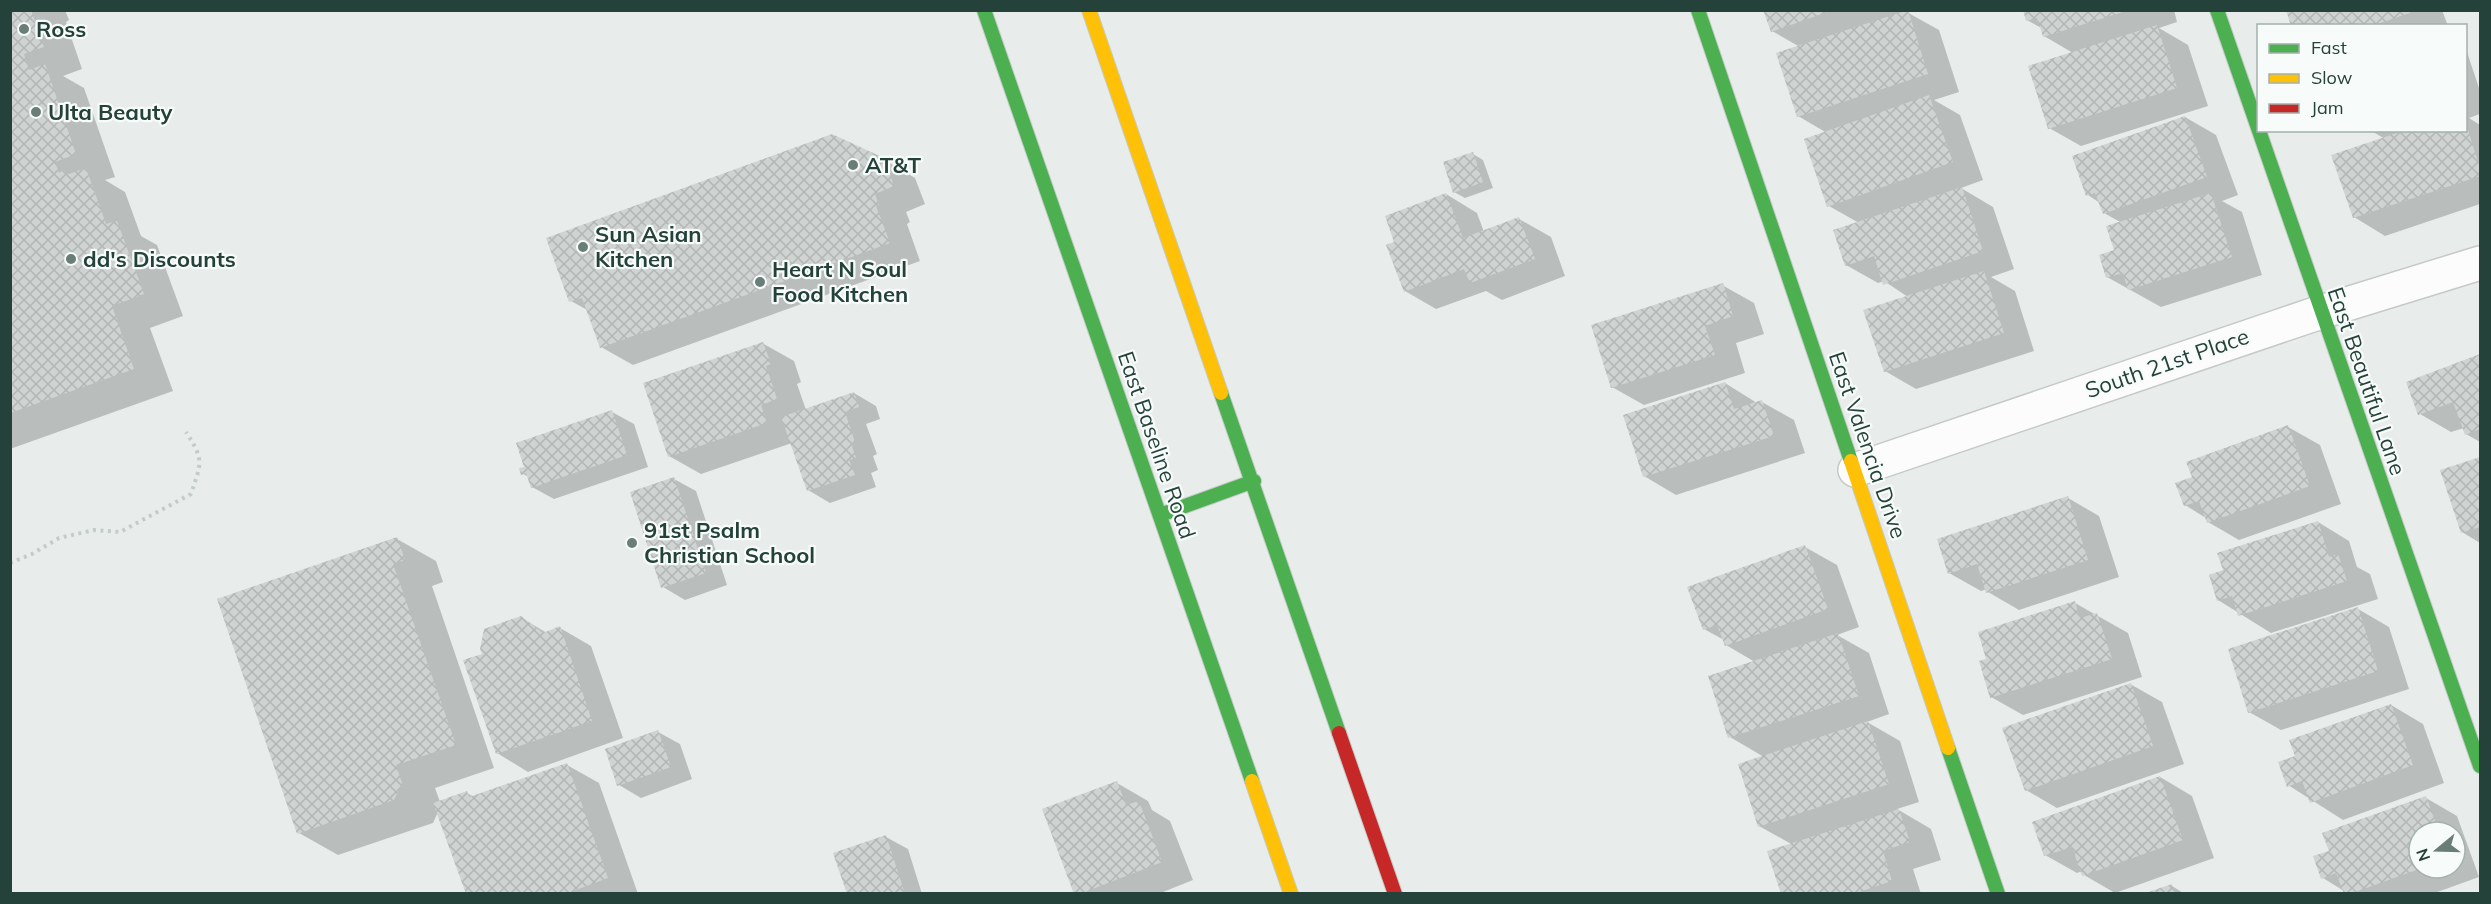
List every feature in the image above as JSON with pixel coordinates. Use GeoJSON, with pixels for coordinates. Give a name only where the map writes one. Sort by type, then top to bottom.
{"type":"FeatureCollection","features":[{"type":"Feature","properties":{"kind":"main road","name":"East Baseline Road"},"geometry":{"type":"LineString","coordinates":[[984,10],[1291,894]]}},
{"type":"Feature","properties":{"kind":"main road"},"geometry":{"type":"LineString","coordinates":[[1089,10],[1395,894]]}},
{"type":"Feature","properties":{"kind":"main road","name":"East Valencia Drive"},"geometry":{"type":"LineString","coordinates":[[1698,10],[1998,894]]}},
{"type":"Feature","properties":{"kind":"main road","name":"East Beautiful Lane"},"geometry":{"type":"LineString","coordinates":[[2217,10],[2257,127]]}},
{"type":"Feature","properties":{"kind":"main road","name":"East Beautiful Lane"},"geometry":{"type":"LineString","coordinates":[[2259,132],[2481,766]]}},
{"type":"Feature","properties":{"kind":"main road"},"geometry":{"type":"LineString","coordinates":[[1160,515],[1254,482]]}},
{"type":"Feature","properties":{"kind":"main road"},"geometry":{"type":"LineString","coordinates":[[1383,894],[1388,872]]}},
{"type":"Feature","properties":{"kind":"street","name":"South 21st Place"},"geometry":{"type":"LineString","coordinates":[[1855,470],[2320,312],[2481,263]]}},
{"type":"Feature","properties":{"kind":"path"},"geometry":{"type":"LineString","coordinates":[[10,563],[32,554],[59,538],[94,530],[120,532],[191,494],[201,461],[186,432]]}},
{"type":"Feature","properties":{"kind":"building","name":"dd's Discounts"},"geometry":{"type":"Polygon","coordinates":[[[10,10],[31,10],[44,47],[24,54],[29,70],[45,64],[76,154],[55,162],[59,173],[64,170],[66,175],[86,168],[106,224],[117,221],[144,294],[112,306],[134,369],[10,413],[10,10]]]}},
{"type":"Feature","properties":{"kind":"building"},"geometry":{"type":"Polygon","coordinates":[[[1763,10],[1830,10],[1830,11],[1771,32],[1763,10]]]}},
{"type":"Feature","properties":{"kind":"building"},"geometry":{"type":"Polygon","coordinates":[[[1908,10],[1928,74],[1797,117],[1776,53],[1908,10]]]}},
{"type":"Feature","properties":{"kind":"building"},"geometry":{"type":"Polygon","coordinates":[[[2023,10],[2126,11],[2043,37],[2037,18],[2026,21],[2023,10]]]}},
{"type":"Feature","properties":{"kind":"building"},"geometry":{"type":"Polygon","coordinates":[[[2286,10],[2415,10],[2378,24],[2290,24],[2286,10]]]}},
{"type":"Feature","properties":{"kind":"building"},"geometry":{"type":"Polygon","coordinates":[[[2157,25],[2177,88],[2048,129],[2028,66],[2157,25]]]}},
{"type":"Feature","properties":{"kind":"building"},"geometry":{"type":"Polygon","coordinates":[[[1929,95],[1953,162],[1827,207],[1804,139],[1929,95]]]}},
{"type":"Feature","properties":{"kind":"building"},"geometry":{"type":"Polygon","coordinates":[[[2185,116],[2207,177],[2103,214],[2095,193],[2086,196],[2072,156],[2185,116]]]}},
{"type":"Feature","properties":{"kind":"building"},"geometry":{"type":"Polygon","coordinates":[[[2467,127],[2480,168],[2480,176],[2353,218],[2331,155],[2400,132],[2467,132],[2467,127]]]}},
{"type":"Feature","properties":{"kind":"building"},"geometry":{"type":"Polygon","coordinates":[[[832,134],[884,158],[894,186],[875,194],[879,205],[876,206],[890,243],[600,348],[582,298],[569,302],[546,238],[832,134]]]}},
{"type":"Feature","properties":{"kind":"building"},"geometry":{"type":"Polygon","coordinates":[[[1473,152],[1483,182],[1453,193],[1443,162],[1473,152]]]}},
{"type":"Feature","properties":{"kind":"building"},"geometry":{"type":"Polygon","coordinates":[[[1962,187],[1983,251],[1883,285],[1874,256],[1845,266],[1833,230],[1962,187]]]}},
{"type":"Feature","properties":{"kind":"building"},"geometry":{"type":"Polygon","coordinates":[[[1446,193],[1463,238],[1519,217],[1535,259],[1470,283],[1464,269],[1404,292],[1386,245],[1394,242],[1385,216],[1446,193]]]}},
{"type":"Feature","properties":{"kind":"building"},"geometry":{"type":"Polygon","coordinates":[[[2211,193],[2232,257],[2128,290],[2123,273],[2106,278],[2099,255],[2114,250],[2106,226],[2211,193]]]}},
{"type":"Feature","properties":{"kind":"building"},"geometry":{"type":"Polygon","coordinates":[[[1984,271],[2004,333],[1884,372],[1863,310],[1984,271]]]}},
{"type":"Feature","properties":{"kind":"building"},"geometry":{"type":"Polygon","coordinates":[[[1723,283],[1733,316],[1705,326],[1715,355],[1611,388],[1591,325],[1723,283]]]}},
{"type":"Feature","properties":{"kind":"building"},"geometry":{"type":"Polygon","coordinates":[[[763,342],[771,364],[766,366],[777,399],[761,405],[767,423],[668,457],[643,383],[763,342]]]}},
{"type":"Feature","properties":{"kind":"building"},"geometry":{"type":"Polygon","coordinates":[[[2480,354],[2480,429],[2465,435],[2453,402],[2418,415],[2406,382],[2480,354]]]}},
{"type":"Feature","properties":{"kind":"building"},"geometry":{"type":"Polygon","coordinates":[[[1725,382],[1734,409],[1762,400],[1774,436],[1643,477],[1623,415],[1725,382]]]}},
{"type":"Feature","properties":{"kind":"building"},"geometry":{"type":"Polygon","coordinates":[[[854,392],[859,407],[845,412],[855,442],[851,443],[856,458],[849,460],[855,475],[807,491],[781,417],[854,392]]]}},
{"type":"Feature","properties":{"kind":"building"},"geometry":{"type":"Polygon","coordinates":[[[612,410],[627,455],[531,488],[526,473],[521,475],[519,468],[524,467],[516,443],[612,410]]]}},
{"type":"Feature","properties":{"kind":"building"},"geometry":{"type":"Polygon","coordinates":[[[2288,425],[2310,486],[2207,523],[2199,501],[2184,506],[2175,483],[2192,477],[2186,462],[2288,425]]]}},
{"type":"Feature","properties":{"kind":"building"},"geometry":{"type":"Polygon","coordinates":[[[2480,457],[2480,527],[2461,533],[2440,470],[2480,457]]]}},
{"type":"Feature","properties":{"kind":"building"},"geometry":{"type":"Polygon","coordinates":[[[674,477],[706,573],[661,588],[630,492],[674,477]]]}},
{"type":"Feature","properties":{"kind":"building"},"geometry":{"type":"Polygon","coordinates":[[[2068,496],[2088,560],[1986,593],[1977,564],[1948,574],[1937,539],[2068,496]]]}},
{"type":"Feature","properties":{"kind":"building"},"geometry":{"type":"Polygon","coordinates":[[[2318,521],[2329,557],[2338,554],[2347,581],[2238,616],[2232,596],[2217,601],[2209,575],[2223,570],[2217,553],[2318,521]]]}},
{"type":"Feature","properties":{"kind":"building"},"geometry":{"type":"Polygon","coordinates":[[[397,537],[405,560],[393,564],[456,745],[396,765],[402,783],[394,800],[297,834],[217,599],[397,537]]]}},
{"type":"Feature","properties":{"kind":"building"},"geometry":{"type":"Polygon","coordinates":[[[1805,545],[1828,609],[1725,646],[1717,625],[1703,630],[1687,587],[1805,545]]]}},
{"type":"Feature","properties":{"kind":"building"},"geometry":{"type":"Polygon","coordinates":[[[2075,601],[2080,618],[2097,613],[2112,659],[1990,698],[1979,661],[1986,659],[1978,632],[2075,601]]]}},
{"type":"Feature","properties":{"kind":"building"},"geometry":{"type":"Polygon","coordinates":[[[2358,607],[2378,671],[2248,713],[2228,649],[2358,607]]]}},
{"type":"Feature","properties":{"kind":"building"},"geometry":{"type":"Polygon","coordinates":[[[521,616],[543,633],[560,626],[592,721],[496,754],[463,660],[482,654],[480,649],[484,629],[521,616]]]}},
{"type":"Feature","properties":{"kind":"building"},"geometry":{"type":"Polygon","coordinates":[[[1838,633],[1859,696],[1728,738],[1708,676],[1838,633]]]}},
{"type":"Feature","properties":{"kind":"building"},"geometry":{"type":"Polygon","coordinates":[[[2131,683],[2153,746],[2025,791],[2002,728],[2131,683]]]}},
{"type":"Feature","properties":{"kind":"building"},"geometry":{"type":"Polygon","coordinates":[[[2391,704],[2413,765],[2310,803],[2302,781],[2287,787],[2278,762],[2295,756],[2289,740],[2391,704]]]}},
{"type":"Feature","properties":{"kind":"building"},"geometry":{"type":"Polygon","coordinates":[[[1868,721],[1889,784],[1758,827],[1738,764],[1868,721]]]}},
{"type":"Feature","properties":{"kind":"building"},"geometry":{"type":"Polygon","coordinates":[[[658,730],[671,767],[617,786],[605,749],[658,730]]]}},
{"type":"Feature","properties":{"kind":"building"},"geometry":{"type":"Polygon","coordinates":[[[567,763],[608,878],[565,894],[466,894],[433,803],[467,791],[469,797],[567,763]]]}},
{"type":"Feature","properties":{"kind":"building"},"geometry":{"type":"Polygon","coordinates":[[[2160,776],[2183,840],[2082,876],[2072,847],[2044,856],[2032,822],[2160,776]]]}},
{"type":"Feature","properties":{"kind":"building"},"geometry":{"type":"Polygon","coordinates":[[[1117,781],[1126,805],[1139,801],[1162,862],[1080,894],[1074,894],[1042,809],[1117,781]]]}},
{"type":"Feature","properties":{"kind":"building"},"geometry":{"type":"Polygon","coordinates":[[[2426,796],[2435,820],[2407,820],[2407,873],[2350,894],[2344,894],[2336,873],[2321,879],[2313,856],[2329,851],[2322,833],[2426,796]]]}},
{"type":"Feature","properties":{"kind":"building"},"geometry":{"type":"Polygon","coordinates":[[[1899,809],[1910,842],[1883,851],[1892,881],[1853,894],[1781,894],[1767,851],[1899,809]]]}},
{"type":"Feature","properties":{"kind":"building"},"geometry":{"type":"Polygon","coordinates":[[[886,835],[905,894],[847,894],[833,853],[886,835]]]}},
{"type":"Feature","properties":{"kind":"building"},"geometry":{"type":"Polygon","coordinates":[[[2172,884],[2175,894],[2145,894],[2145,893],[2172,884]]]}},
{"type":"Feature","properties":{"kind":"traffic: fast"},"geometry":{"type":"LineString","coordinates":[[984,10],[1252,781]]}},
{"type":"Feature","properties":{"kind":"traffic: fast"},"geometry":{"type":"LineString","coordinates":[[1698,10],[1851,461]]}},
{"type":"Feature","properties":{"kind":"traffic: fast"},"geometry":{"type":"LineString","coordinates":[[2217,10],[2257,125]]}},
{"type":"Feature","properties":{"kind":"traffic: fast"},"geometry":{"type":"LineString","coordinates":[[2259,132],[2480,766]]}},
{"type":"Feature","properties":{"kind":"traffic: fast"},"geometry":{"type":"LineString","coordinates":[[1221,393],[1339,733]]}},
{"type":"Feature","properties":{"kind":"traffic: fast"},"geometry":{"type":"LineString","coordinates":[[1160,515],[1254,481]]}},
{"type":"Feature","properties":{"kind":"traffic: fast"},"geometry":{"type":"LineString","coordinates":[[1948,748],[1998,894]]}},
{"type":"Feature","properties":{"kind":"traffic: slow"},"geometry":{"type":"LineString","coordinates":[[1089,10],[1221,393]]}},
{"type":"Feature","properties":{"kind":"traffic: slow"},"geometry":{"type":"LineString","coordinates":[[1851,461],[1948,748]]}},
{"type":"Feature","properties":{"kind":"traffic: slow"},"geometry":{"type":"LineString","coordinates":[[1252,781],[1291,894]]}},
{"type":"Feature","properties":{"kind":"traffic: jam"},"geometry":{"type":"LineString","coordinates":[[1339,733],[1395,894]]}},
{"type":"Feature","properties":{"kind":"place","name":"Ross"},"geometry":{"type":"Point","coordinates":[24,29]}},
{"type":"Feature","properties":{"kind":"place","name":"Ulta Beauty"},"geometry":{"type":"Point","coordinates":[36,112]}},
{"type":"Feature","properties":{"kind":"place","name":"AT&T"},"geometry":{"type":"Point","coordinates":[853,165]}},
{"type":"Feature","properties":{"kind":"place","name":"Sun Asian Kitchen"},"geometry":{"type":"Point","coordinates":[583,247]}},
{"type":"Feature","properties":{"kind":"place","name":"dd's Discounts"},"geometry":{"type":"Point","coordinates":[71,259]}},
{"type":"Feature","properties":{"kind":"place","name":"Heart N Soul Food Kitchen"},"geometry":{"type":"Point","coordinates":[760,282]}},
{"type":"Feature","properties":{"kind":"place","name":"91st Psalm Christian School"},"geometry":{"type":"Point","coordinates":[632,543]}}]}
